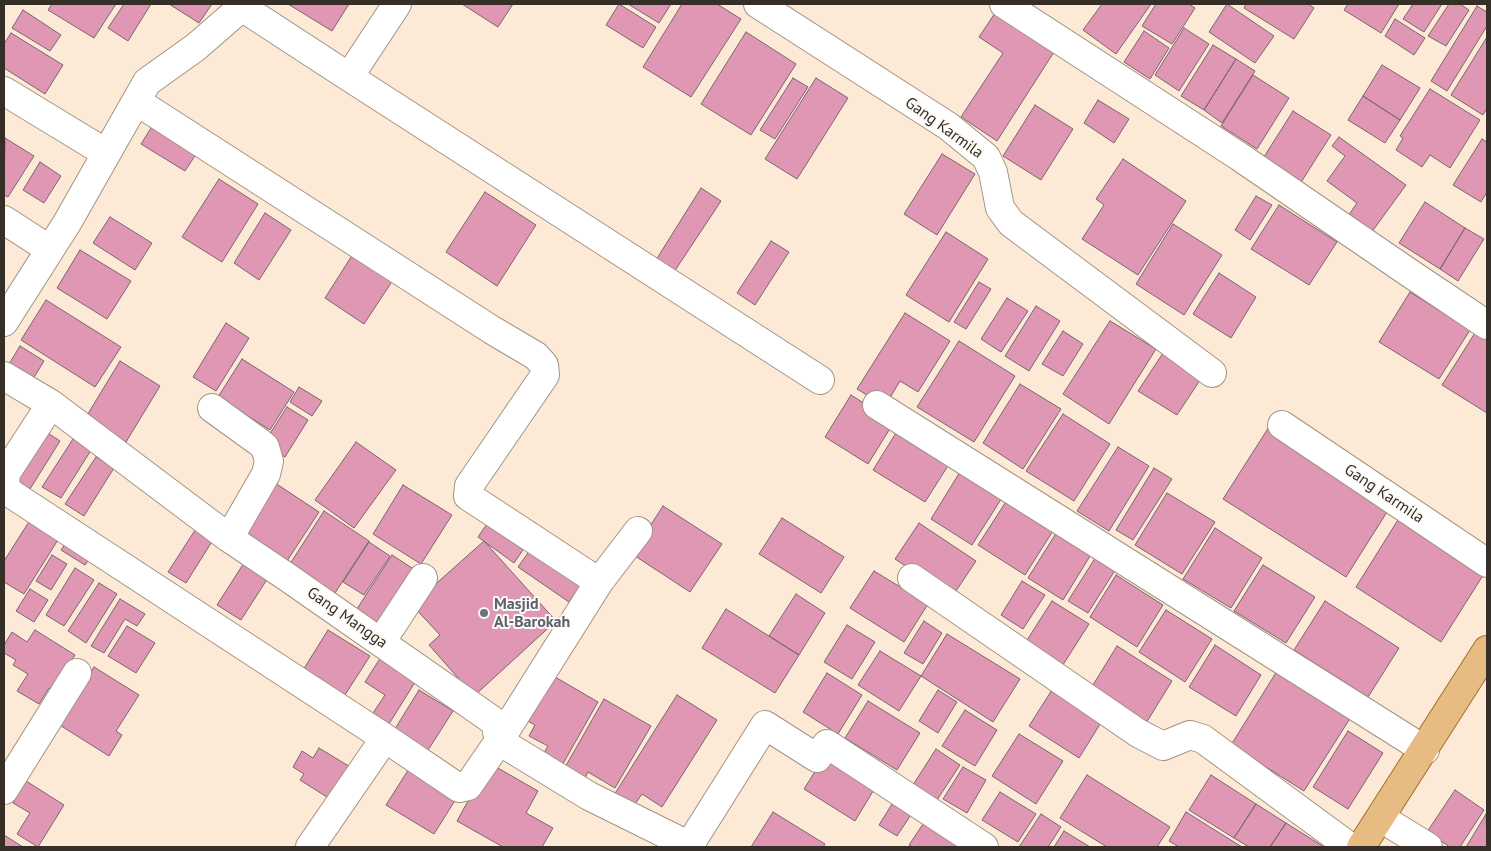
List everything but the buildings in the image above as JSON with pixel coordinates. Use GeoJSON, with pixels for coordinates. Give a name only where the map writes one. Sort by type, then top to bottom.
{"type":"FeatureCollection","features":[{"type":"Feature","properties":{"kind":"main road"},"geometry":{"type":"LineString","coordinates":[[1361,847],[1481,660]]}},
{"type":"Feature","properties":{"kind":"street"},"geometry":{"type":"LineString","coordinates":[[349,77],[397,4]]}},
{"type":"Feature","properties":{"kind":"street","name":"Gang Karmila"},"geometry":{"type":"LineString","coordinates":[[758,4],[948,126],[986,157],[993,172],[1000,208],[1011,223],[1212,372]]}},
{"type":"Feature","properties":{"kind":"street"},"geometry":{"type":"LineString","coordinates":[[1004,4],[1240,157],[1487,325]]}},
{"type":"Feature","properties":{"kind":"street"},"geometry":{"type":"LineString","coordinates":[[4,322],[66,223],[147,82],[196,47],[239,5],[820,380]]}},
{"type":"Feature","properties":{"kind":"street"},"geometry":{"type":"LineString","coordinates":[[4,91],[106,153]]}},
{"type":"Feature","properties":{"kind":"street"},"geometry":{"type":"LineString","coordinates":[[136,101],[492,330],[536,356],[544,365],[545,375],[469,486],[468,496],[599,582]]}},
{"type":"Feature","properties":{"kind":"street"},"geometry":{"type":"LineString","coordinates":[[4,220],[49,249]]}},
{"type":"Feature","properties":{"kind":"street","name":"Gang Mangga"},"geometry":{"type":"LineString","coordinates":[[4,376],[51,404],[229,538],[495,722],[499,741]]}},
{"type":"Feature","properties":{"kind":"street"},"geometry":{"type":"LineString","coordinates":[[51,404],[6,473],[5,485],[10,493],[386,738],[459,788],[468,786],[499,741],[599,582],[638,531]]}},
{"type":"Feature","properties":{"kind":"street"},"geometry":{"type":"LineString","coordinates":[[877,406],[1425,750]]}},
{"type":"Feature","properties":{"kind":"street"},"geometry":{"type":"LineString","coordinates":[[212,408],[260,442],[265,447],[269,461],[266,474],[229,538]]}},
{"type":"Feature","properties":{"kind":"street","name":"Gang Karmila"},"geometry":{"type":"LineString","coordinates":[[1282,425],[1487,563]]}},
{"type":"Feature","properties":{"kind":"street"},"geometry":{"type":"LineString","coordinates":[[381,642],[424,578]]}},
{"type":"Feature","properties":{"kind":"street"},"geometry":{"type":"LineString","coordinates":[[912,578],[1138,733],[1163,746],[1190,735],[1203,740],[1350,847]]}},
{"type":"Feature","properties":{"kind":"street"},"geometry":{"type":"LineString","coordinates":[[4,790],[77,673]]}},
{"type":"Feature","properties":{"kind":"street"},"geometry":{"type":"LineString","coordinates":[[499,741],[589,796],[690,847],[765,725],[817,758],[827,744],[984,847]]}},
{"type":"Feature","properties":{"kind":"street"},"geometry":{"type":"LineString","coordinates":[[310,847],[386,738]]}},
{"type":"Feature","properties":{"kind":"street"},"geometry":{"type":"LineString","coordinates":[[1380,818],[1428,847]]}},
{"type":"Feature","properties":{"kind":"place","name":"Masjid Al-Barokah"},"geometry":{"type":"Point","coordinates":[484,613]}}]}
